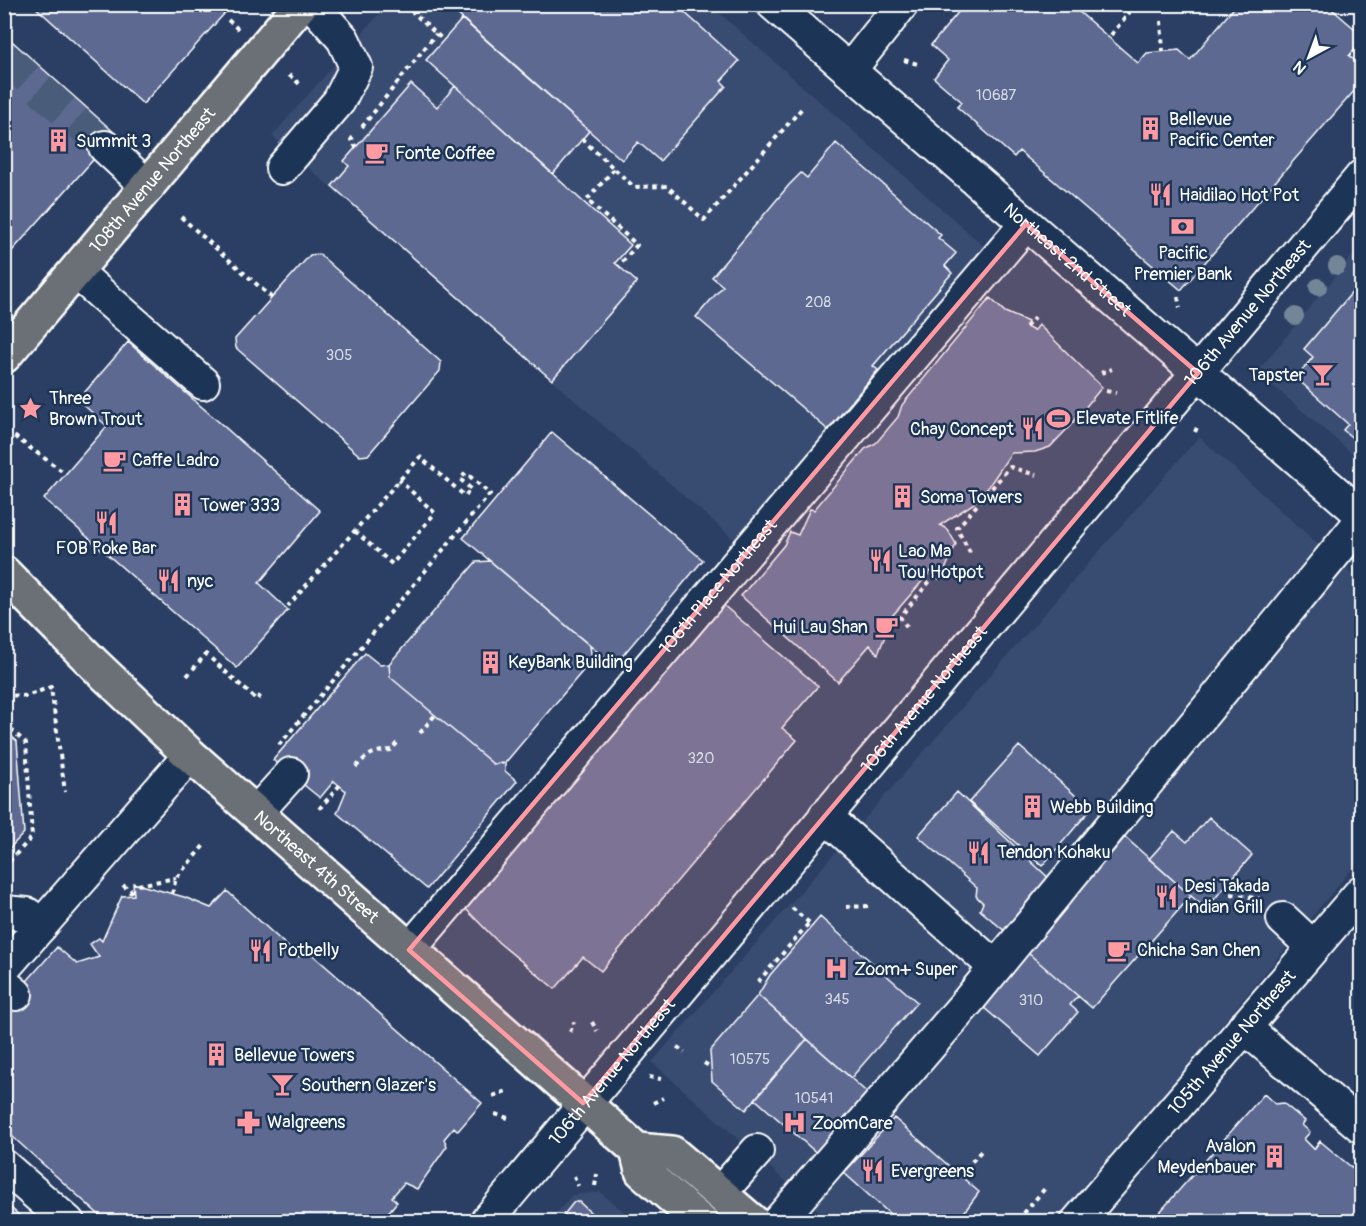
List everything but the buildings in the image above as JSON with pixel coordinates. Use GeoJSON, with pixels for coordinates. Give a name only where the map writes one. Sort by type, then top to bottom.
{"type":"FeatureCollection","features":[{"type":"Feature","properties":{"kind":"main road","name":"108th Avenue Northeast"},"geometry":{"type":"LineString","coordinates":[[4,356],[301,4]]}},
{"type":"Feature","properties":{"kind":"main road","name":"Northeast 4th Street"},"geometry":{"type":"LineString","coordinates":[[4,573],[95,665],[190,755],[637,1150],[642,1171],[701,1221]]}},
{"type":"Feature","properties":{"kind":"main road"},"geometry":{"type":"LineString","coordinates":[[637,1150],[672,1153],[753,1221]]}},
{"type":"Feature","properties":{"kind":"street"},"geometry":{"type":"LineString","coordinates":[[282,168],[339,101],[356,67],[344,39],[312,4]]}},
{"type":"Feature","properties":{"kind":"street","name":"Northeast 2nd Street"},"geometry":{"type":"LineString","coordinates":[[773,4],[1362,517]]}},
{"type":"Feature","properties":{"kind":"street"},"geometry":{"type":"LineString","coordinates":[[849,71],[902,4]]}},
{"type":"Feature","properties":{"kind":"street"},"geometry":{"type":"LineString","coordinates":[[105,147],[148,186]]}},
{"type":"Feature","properties":{"kind":"street","name":"106th Avenue Northeast"},"geometry":{"type":"LineString","coordinates":[[486,1221],[1362,176]]}},
{"type":"Feature","properties":{"kind":"street","name":"106th Place Northeast"},"geometry":{"type":"LineString","coordinates":[[409,950],[1026,224]]}},
{"type":"Feature","properties":{"kind":"street"},"geometry":{"type":"LineString","coordinates":[[76,272],[203,383]]}},
{"type":"Feature","properties":{"kind":"street"},"geometry":{"type":"LineString","coordinates":[[778,1221],[995,967],[1362,517]]}},
{"type":"Feature","properties":{"kind":"street"},"geometry":{"type":"LineString","coordinates":[[8,982],[33,934],[190,755]]}},
{"type":"Feature","properties":{"kind":"street"},"geometry":{"type":"LineString","coordinates":[[256,813],[282,764]]}},
{"type":"Feature","properties":{"kind":"street"},"geometry":{"type":"LineString","coordinates":[[825,816],[995,967]]}},
{"type":"Feature","properties":{"kind":"street","name":"105th Avenue Northeast"},"geometry":{"type":"LineString","coordinates":[[1077,1221],[1362,891]]}},
{"type":"Feature","properties":{"kind":"street"},"geometry":{"type":"LineString","coordinates":[[1276,910],[1313,947]]}},
{"type":"Feature","properties":{"kind":"street"},"geometry":{"type":"LineString","coordinates":[[4,912],[27,914],[33,934]]}},
{"type":"Feature","properties":{"kind":"street"},"geometry":{"type":"LineString","coordinates":[[1244,1026],[1362,1127]]}},
{"type":"Feature","properties":{"kind":"street"},"geometry":{"type":"LineString","coordinates":[[720,1193],[757,1151]]}},
{"type":"Feature","properties":{"kind":"street"},"geometry":{"type":"LineString","coordinates":[[4,1166],[68,1221]]}},
{"type":"Feature","properties":{"kind":"path"},"geometry":{"type":"LineString","coordinates":[[404,4],[443,40]]}},
{"type":"Feature","properties":{"kind":"path"},"geometry":{"type":"LineString","coordinates":[[1111,35],[1129,13],[1119,4]]}},
{"type":"Feature","properties":{"kind":"path"},"geometry":{"type":"LineString","coordinates":[[1161,21],[1163,52]]}},
{"type":"Feature","properties":{"kind":"path"},"geometry":{"type":"LineString","coordinates":[[356,147],[351,140],[405,77],[436,34]]}},
{"type":"Feature","properties":{"kind":"path"},"geometry":{"type":"LineString","coordinates":[[904,60],[921,65]]}},
{"type":"Feature","properties":{"kind":"path"},"geometry":{"type":"LineString","coordinates":[[289,75],[302,86]]}},
{"type":"Feature","properties":{"kind":"path"},"geometry":{"type":"LineString","coordinates":[[582,139],[634,187],[667,186],[704,220],[802,107]]}},
{"type":"Feature","properties":{"kind":"path"},"geometry":{"type":"LineString","coordinates":[[614,169],[587,200],[637,245],[619,266]]}},
{"type":"Feature","properties":{"kind":"path"},"geometry":{"type":"LineString","coordinates":[[181,218],[272,298]]}},
{"type":"Feature","properties":{"kind":"path"},"geometry":{"type":"LineString","coordinates":[[1178,297],[1180,308]]}},
{"type":"Feature","properties":{"kind":"path"},"geometry":{"type":"LineString","coordinates":[[1026,327],[1036,316]]}},
{"type":"Feature","properties":{"kind":"path"},"geometry":{"type":"LineString","coordinates":[[1101,373],[1112,369]]}},
{"type":"Feature","properties":{"kind":"path"},"geometry":{"type":"LineString","coordinates":[[1106,391],[1116,393]]}},
{"type":"Feature","properties":{"kind":"path"},"geometry":{"type":"LineString","coordinates":[[1195,432],[1198,425]]}},
{"type":"Feature","properties":{"kind":"path"},"geometry":{"type":"LineString","coordinates":[[7,431],[66,474]]}},
{"type":"Feature","properties":{"kind":"path"},"geometry":{"type":"LineString","coordinates":[[282,764],[490,494],[466,473],[460,479],[471,489],[465,496],[420,457],[288,606]]}},
{"type":"Feature","properties":{"kind":"path"},"geometry":{"type":"LineString","coordinates":[[970,553],[957,528],[1010,467],[1036,475]]}},
{"type":"Feature","properties":{"kind":"path"},"geometry":{"type":"LineString","coordinates":[[355,531],[392,564],[435,513],[399,480]]}},
{"type":"Feature","properties":{"kind":"path"},"geometry":{"type":"LineString","coordinates":[[907,627],[900,617],[935,575]]}},
{"type":"Feature","properties":{"kind":"path"},"geometry":{"type":"LineString","coordinates":[[187,676],[206,654],[257,700],[262,693]]}},
{"type":"Feature","properties":{"kind":"path"},"geometry":{"type":"LineString","coordinates":[[4,695],[26,696],[51,687],[65,792]]}},
{"type":"Feature","properties":{"kind":"path"},"geometry":{"type":"LineString","coordinates":[[420,733],[435,715]]}},
{"type":"Feature","properties":{"kind":"path"},"geometry":{"type":"LineString","coordinates":[[4,723],[26,743],[32,837],[4,867]]}},
{"type":"Feature","properties":{"kind":"path"},"geometry":{"type":"LineString","coordinates":[[356,767],[364,758],[376,751],[392,750],[398,742]]}},
{"type":"Feature","properties":{"kind":"path"},"geometry":{"type":"LineString","coordinates":[[319,809],[340,785]]}},
{"type":"Feature","properties":{"kind":"path"},"geometry":{"type":"LineString","coordinates":[[172,894],[176,878],[206,843]]}},
{"type":"Feature","properties":{"kind":"path"},"geometry":{"type":"LineString","coordinates":[[138,885],[176,878]]}},
{"type":"Feature","properties":{"kind":"path"},"geometry":{"type":"LineString","coordinates":[[123,885],[130,892],[133,889]]}},
{"type":"Feature","properties":{"kind":"path"},"geometry":{"type":"LineString","coordinates":[[1230,894],[1276,910]]}},
{"type":"Feature","properties":{"kind":"path"},"geometry":{"type":"LineString","coordinates":[[846,907],[868,906]]}},
{"type":"Feature","properties":{"kind":"path"},"geometry":{"type":"LineString","coordinates":[[758,982],[811,924],[792,908]]}},
{"type":"Feature","properties":{"kind":"path"},"geometry":{"type":"LineString","coordinates":[[570,1032],[574,1022]]}},
{"type":"Feature","properties":{"kind":"path"},"geometry":{"type":"LineString","coordinates":[[592,1023],[597,1031]]}},
{"type":"Feature","properties":{"kind":"path"},"geometry":{"type":"LineString","coordinates":[[677,1047],[685,1052]]}},
{"type":"Feature","properties":{"kind":"path"},"geometry":{"type":"LineString","coordinates":[[704,1063],[711,1067]]}},
{"type":"Feature","properties":{"kind":"path"},"geometry":{"type":"LineString","coordinates":[[649,1077],[661,1079]]}},
{"type":"Feature","properties":{"kind":"path"},"geometry":{"type":"LineString","coordinates":[[493,1096],[506,1091]]}},
{"type":"Feature","properties":{"kind":"path"},"geometry":{"type":"LineString","coordinates":[[653,1103],[663,1098]]}},
{"type":"Feature","properties":{"kind":"path"},"geometry":{"type":"LineString","coordinates":[[495,1114],[508,1118]]}},
{"type":"Feature","properties":{"kind":"path"},"geometry":{"type":"LineString","coordinates":[[960,1175],[981,1150]]}},
{"type":"Feature","properties":{"kind":"path"},"geometry":{"type":"LineString","coordinates":[[595,1186],[597,1174]]}},
{"type":"Feature","properties":{"kind":"path"},"geometry":{"type":"LineString","coordinates":[[574,1176],[578,1186]]}},
{"type":"Feature","properties":{"kind":"path"},"geometry":{"type":"LineString","coordinates":[[1018,1220],[1047,1186]]}},
{"type":"Feature","properties":{"kind":"highlighted area"},"geometry":{"type":"Polygon","coordinates":[[[1026,224],[1198,373],[583,1103],[409,950],[1026,224]]]}},
{"type":"Feature","properties":{"kind":"shaded area"},"geometry":{"type":"Polygon","coordinates":[[[387,5],[710,5],[985,247],[738,543],[272,136],[387,5]]]}},
{"type":"Feature","properties":{"kind":"shaded area"},"geometry":{"type":"Polygon","coordinates":[[[1361,245],[1361,461],[1257,372],[1361,245]]]}},
{"type":"Feature","properties":{"kind":"shaded area"},"geometry":{"type":"Polygon","coordinates":[[[1199,437],[1361,583],[1361,858],[1058,1221],[830,1221],[652,1062],[1199,437]]]}},
{"type":"Feature","properties":{"kind":"shaded area"},"geometry":{"type":"Polygon","coordinates":[[[600,1192],[635,1221],[549,1222],[572,1195],[600,1192]]]}},
{"type":"Feature","properties":{"kind":"tunnel"},"geometry":{"type":"LineString","coordinates":[[4,57],[105,147]]}},
{"type":"Feature","properties":{"kind":"place","name":"Bellevue Pacific Center"},"geometry":{"type":"Point","coordinates":[1151,129]}},
{"type":"Feature","properties":{"kind":"place","name":"Summit 3"},"geometry":{"type":"Point","coordinates":[58,141]}},
{"type":"Feature","properties":{"kind":"place","name":"Fonte Coffee"},"geometry":{"type":"Point","coordinates":[377,153]}},
{"type":"Feature","properties":{"kind":"place","name":"Haidilao Hot Pot"},"geometry":{"type":"Point","coordinates":[1161,195]}},
{"type":"Feature","properties":{"kind":"place","name":"Pacific Premier Bank"},"geometry":{"type":"Point","coordinates":[1183,227]}},
{"type":"Feature","properties":{"kind":"place","name":"Tapster"},"geometry":{"type":"Point","coordinates":[1323,375]}},
{"type":"Feature","properties":{"kind":"place","name":"Three Brown Trout"},"geometry":{"type":"Point","coordinates":[31,408]}},
{"type":"Feature","properties":{"kind":"place","name":"Elevate Fitlife"},"geometry":{"type":"Point","coordinates":[1058,418]}},
{"type":"Feature","properties":{"kind":"place","name":"Chay Concept"},"geometry":{"type":"Point","coordinates":[1032,429]}},
{"type":"Feature","properties":{"kind":"place","name":"Caffe Ladro"},"geometry":{"type":"Point","coordinates":[114,460]}},
{"type":"Feature","properties":{"kind":"place","name":"Soma Towers"},"geometry":{"type":"Point","coordinates":[902,497]}},
{"type":"Feature","properties":{"kind":"place","name":"Tower 333"},"geometry":{"type":"Point","coordinates":[182,505]}},
{"type":"Feature","properties":{"kind":"place","name":"FOB Poke Bar"},"geometry":{"type":"Point","coordinates":[106,522]}},
{"type":"Feature","properties":{"kind":"place","name":"Lao Ma Tou Hotpot"},"geometry":{"type":"Point","coordinates":[880,561]}},
{"type":"Feature","properties":{"kind":"place","name":"nyc"},"geometry":{"type":"Point","coordinates":[169,581]}},
{"type":"Feature","properties":{"kind":"place","name":"Hui Lau Shan"},"geometry":{"type":"Point","coordinates":[886,627]}},
{"type":"Feature","properties":{"kind":"place","name":"KeyBank Building"},"geometry":{"type":"Point","coordinates":[490,662]}},
{"type":"Feature","properties":{"kind":"place","name":"Webb Building"},"geometry":{"type":"Point","coordinates":[1032,807]}},
{"type":"Feature","properties":{"kind":"place","name":"Tendon Kohaku"},"geometry":{"type":"Point","coordinates":[979,852]}},
{"type":"Feature","properties":{"kind":"place","name":"Desi Takada Indian Grill"},"geometry":{"type":"Point","coordinates":[1166,896]}},
{"type":"Feature","properties":{"kind":"place","name":"Potbelly"},"geometry":{"type":"Point","coordinates":[260,950]}},
{"type":"Feature","properties":{"kind":"place","name":"Chicha San Chen"},"geometry":{"type":"Point","coordinates":[1119,950]}},
{"type":"Feature","properties":{"kind":"place","name":"Zoom+ Super"},"geometry":{"type":"Point","coordinates":[836,969]}},
{"type":"Feature","properties":{"kind":"place","name":"Bellevue Towers"},"geometry":{"type":"Point","coordinates":[216,1055]}},
{"type":"Feature","properties":{"kind":"place","name":"Southern Glazer's"},"geometry":{"type":"Point","coordinates":[283,1085]}},
{"type":"Feature","properties":{"kind":"place","name":"Walgreens"},"geometry":{"type":"Point","coordinates":[249,1122]}},
{"type":"Feature","properties":{"kind":"place","name":"ZoomCare"},"geometry":{"type":"Point","coordinates":[794,1123]}},
{"type":"Feature","properties":{"kind":"place","name":"Avalon Meydenbauer"},"geometry":{"type":"Point","coordinates":[1274,1156]}},
{"type":"Feature","properties":{"kind":"place","name":"Evergreens"},"geometry":{"type":"Point","coordinates":[873,1171]}}]}
